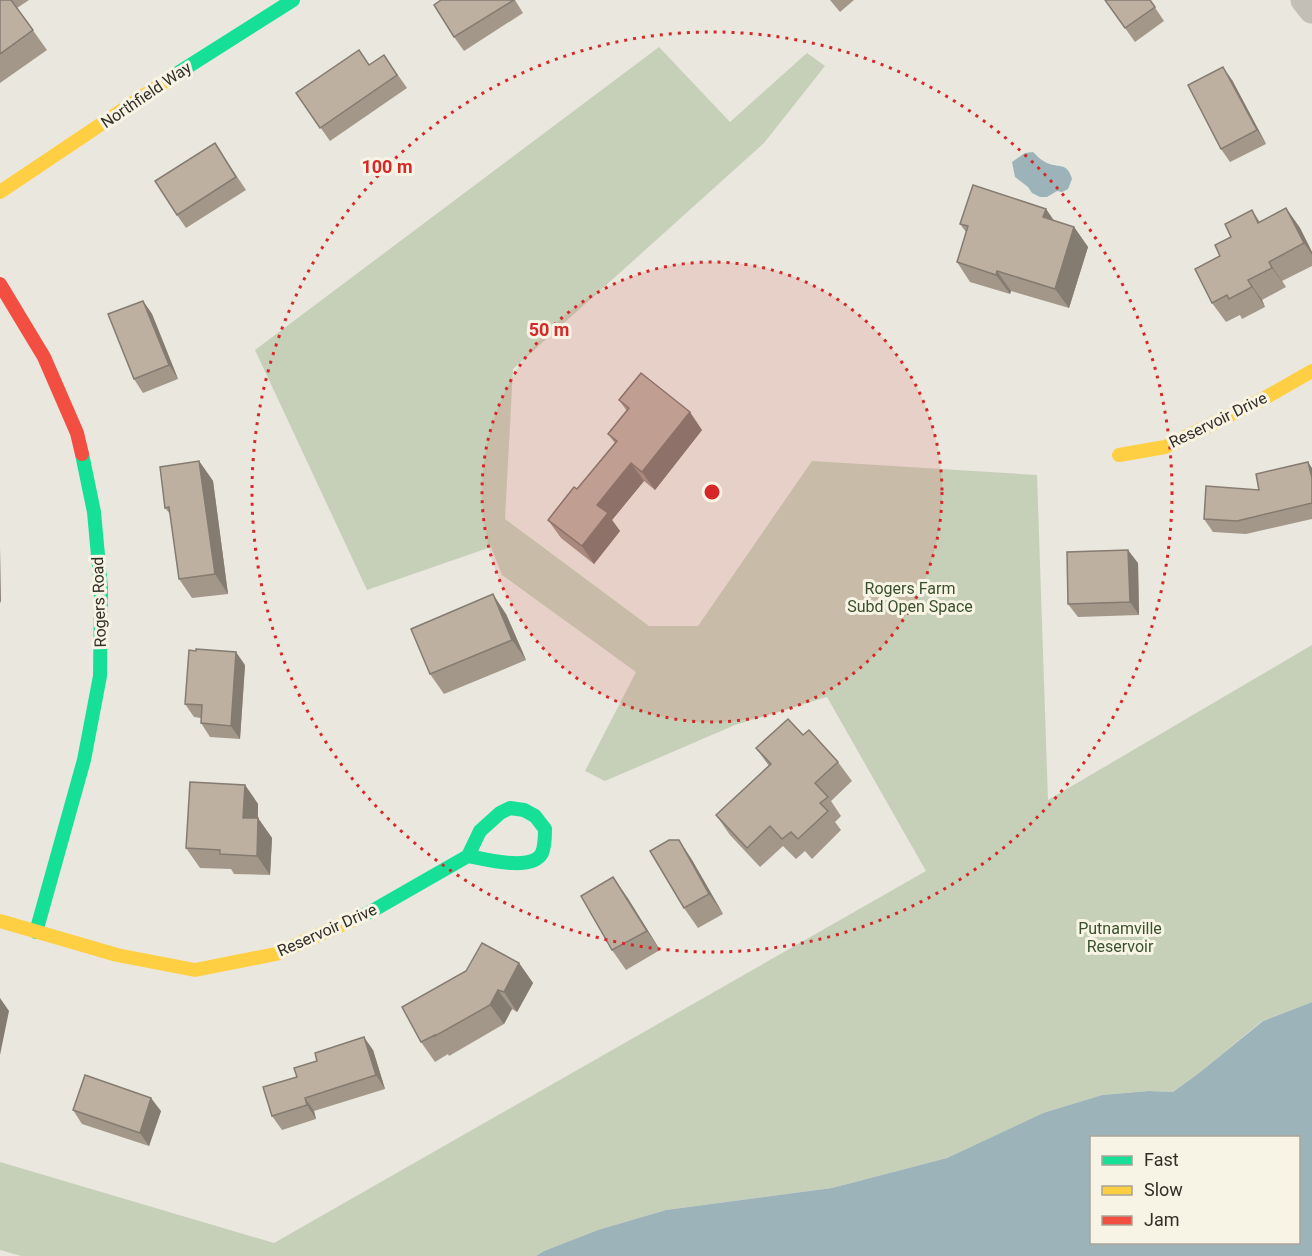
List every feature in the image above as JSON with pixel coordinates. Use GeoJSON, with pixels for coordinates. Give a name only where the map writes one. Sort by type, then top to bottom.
{"type":"FeatureCollection","features":[{"type":"Feature","properties":{"kind":"street","name":"Northfield Way"},"geometry":{"type":"LineString","coordinates":[[0,192],[197,60],[293,0]]}},
{"type":"Feature","properties":{"kind":"street"},"geometry":{"type":"LineString","coordinates":[[1304,0],[1312,10]]}},
{"type":"Feature","properties":{"kind":"street","name":"Rogers Road"},"geometry":{"type":"LineString","coordinates":[[0,284],[44,357],[77,433],[94,512],[101,588],[100,676],[87,749],[36,932]]}},
{"type":"Feature","properties":{"kind":"street","name":"Reservoir Drive"},"geometry":{"type":"LineString","coordinates":[[1119,454],[1165,447],[1263,399],[1312,371]]}},
{"type":"Feature","properties":{"kind":"street"},"geometry":{"type":"LineString","coordinates":[[510,808],[524,810],[536,816],[545,830],[541,855],[532,861],[519,864],[468,856],[480,831],[500,813],[510,808]]}},
{"type":"Feature","properties":{"kind":"street","name":"Reservoir Drive"},"geometry":{"type":"LineString","coordinates":[[0,921],[117,955],[195,970],[276,954],[372,911],[468,856]]}},
{"type":"Feature","properties":{"kind":"green space"},"geometry":{"type":"Polygon","coordinates":[[[659,47],[730,122],[807,53],[825,66],[764,143],[513,369],[505,519],[649,626],[698,626],[812,461],[1037,475],[1048,800],[1312,645],[1312,1002],[1262,1021],[1173,1092],[1149,1091],[1102,1095],[1043,1113],[947,1158],[832,1188],[666,1210],[598,1230],[536,1256],[21,1256],[0,1250],[0,1162],[274,1243],[926,871],[827,697],[735,725],[605,781],[585,771],[636,672],[502,575],[491,547],[367,590],[255,350],[659,47]]]}},
{"type":"Feature","properties":{"kind":"water"},"geometry":{"type":"Polygon","coordinates":[[[1033,152],[1045,162],[1062,166],[1068,170],[1072,179],[1068,189],[1062,192],[1057,191],[1047,197],[1040,197],[1032,193],[1015,177],[1012,162],[1025,153],[1033,152]]]}},
{"type":"Feature","properties":{"kind":"water"},"geometry":{"type":"Polygon","coordinates":[[[1312,1002],[1312,1256],[536,1256],[598,1230],[666,1210],[832,1188],[947,1158],[1043,1113],[1102,1095],[1149,1091],[1173,1092],[1263,1021],[1312,1002]]]}},
{"type":"Feature","properties":{"kind":"building"},"geometry":{"type":"Polygon","coordinates":[[[0,0],[11,0],[33,30],[0,54],[0,0]]]}},
{"type":"Feature","properties":{"kind":"building"},"geometry":{"type":"Polygon","coordinates":[[[441,0],[514,0],[454,37],[434,5],[441,0]]]}},
{"type":"Feature","properties":{"kind":"building"},"geometry":{"type":"Polygon","coordinates":[[[1105,0],[1150,0],[1155,7],[1125,28],[1105,0]]]}},
{"type":"Feature","properties":{"kind":"building"},"geometry":{"type":"Polygon","coordinates":[[[359,50],[369,65],[384,55],[397,75],[320,128],[296,93],[359,50]]]}},
{"type":"Feature","properties":{"kind":"building"},"geometry":{"type":"Polygon","coordinates":[[[1223,67],[1257,130],[1221,149],[1188,85],[1223,67]]]}},
{"type":"Feature","properties":{"kind":"building"},"geometry":{"type":"Polygon","coordinates":[[[215,143],[236,177],[177,215],[155,181],[215,143]]]}},
{"type":"Feature","properties":{"kind":"building"},"geometry":{"type":"Polygon","coordinates":[[[973,185],[1046,209],[1043,217],[1074,227],[1055,289],[997,271],[996,275],[957,262],[968,226],[960,224],[973,185]]]}},
{"type":"Feature","properties":{"kind":"building"},"geometry":{"type":"Polygon","coordinates":[[[1286,208],[1304,243],[1269,262],[1272,268],[1248,280],[1252,287],[1229,299],[1227,295],[1212,303],[1195,269],[1220,256],[1215,245],[1231,237],[1225,224],[1252,210],[1258,223],[1286,208]]]}},
{"type":"Feature","properties":{"kind":"building"},"geometry":{"type":"Polygon","coordinates":[[[143,301],[169,365],[134,379],[108,314],[143,301]]]}},
{"type":"Feature","properties":{"kind":"building"},"geometry":{"type":"Polygon","coordinates":[[[641,373],[690,412],[642,472],[631,463],[597,505],[608,513],[582,546],[548,520],[574,487],[577,489],[617,441],[608,434],[629,408],[619,400],[641,373]]]}},
{"type":"Feature","properties":{"kind":"building"},"geometry":{"type":"Polygon","coordinates":[[[199,461],[215,574],[179,579],[169,507],[165,508],[160,467],[199,461]]]}},
{"type":"Feature","properties":{"kind":"building"},"geometry":{"type":"Polygon","coordinates":[[[1308,462],[1312,478],[1312,503],[1237,521],[1204,519],[1206,486],[1259,490],[1256,474],[1308,462]]]}},
{"type":"Feature","properties":{"kind":"building"},"geometry":{"type":"Polygon","coordinates":[[[1128,550],[1130,602],[1068,604],[1067,552],[1128,550]]]}},
{"type":"Feature","properties":{"kind":"building"},"geometry":{"type":"Polygon","coordinates":[[[493,594],[512,640],[430,674],[411,629],[493,594]]]}},
{"type":"Feature","properties":{"kind":"building"},"geometry":{"type":"Polygon","coordinates":[[[196,649],[236,652],[231,726],[201,723],[202,705],[185,704],[189,650],[196,651],[196,649]]]}},
{"type":"Feature","properties":{"kind":"building"},"geometry":{"type":"Polygon","coordinates":[[[788,719],[803,735],[809,730],[838,762],[815,783],[828,797],[820,803],[828,811],[798,839],[791,832],[782,839],[770,826],[747,848],[716,815],[771,764],[756,748],[788,719]]]}},
{"type":"Feature","properties":{"kind":"building"},"geometry":{"type":"Polygon","coordinates":[[[190,782],[245,785],[243,818],[258,818],[257,856],[220,854],[220,850],[186,848],[190,782]]]}},
{"type":"Feature","properties":{"kind":"building"},"geometry":{"type":"Polygon","coordinates":[[[669,840],[679,840],[709,894],[684,908],[650,851],[669,840]]]}},
{"type":"Feature","properties":{"kind":"building"},"geometry":{"type":"Polygon","coordinates":[[[613,877],[647,931],[612,950],[581,896],[613,877]]]}},
{"type":"Feature","properties":{"kind":"building"},"geometry":{"type":"Polygon","coordinates":[[[482,943],[519,963],[504,992],[498,990],[490,1005],[421,1042],[402,1007],[466,971],[482,943]]]}},
{"type":"Feature","properties":{"kind":"building"},"geometry":{"type":"Polygon","coordinates":[[[364,1037],[376,1075],[305,1098],[307,1105],[272,1116],[263,1087],[297,1077],[294,1068],[317,1061],[315,1053],[364,1037]]]}},
{"type":"Feature","properties":{"kind":"building"},"geometry":{"type":"Polygon","coordinates":[[[85,1075],[151,1098],[140,1133],[73,1110],[85,1075]]]}},
{"type":"Feature","properties":{"kind":"traffic: fast"},"geometry":{"type":"LineString","coordinates":[[170,78],[293,0]]}},
{"type":"Feature","properties":{"kind":"traffic: fast"},"geometry":{"type":"LineString","coordinates":[[36,932],[84,760],[100,676],[101,588],[94,512],[82,454]]}},
{"type":"Feature","properties":{"kind":"traffic: fast"},"geometry":{"type":"LineString","coordinates":[[359,917],[468,856],[480,831],[500,813],[510,808],[524,810],[535,816],[545,829],[542,853],[537,859],[529,862],[508,863],[468,856]]}},
{"type":"Feature","properties":{"kind":"traffic: slow"},"geometry":{"type":"LineString","coordinates":[[0,192],[170,78]]}},
{"type":"Feature","properties":{"kind":"traffic: slow"},"geometry":{"type":"LineString","coordinates":[[1119,455],[1165,447],[1263,399],[1312,371]]}},
{"type":"Feature","properties":{"kind":"traffic: slow"},"geometry":{"type":"LineString","coordinates":[[0,921],[117,955],[195,970],[276,954],[359,917]]}},
{"type":"Feature","properties":{"kind":"traffic: jam"},"geometry":{"type":"LineString","coordinates":[[0,284],[44,357],[77,433],[82,454]]}},
{"type":"Feature","properties":{"kind":"park label","name":"Rogers Farm Subd Open Space"},"geometry":{"type":"Point","coordinates":[910,597]}},
{"type":"Feature","properties":{"kind":"park label","name":"Putnamville Reservoir"},"geometry":{"type":"Point","coordinates":[1120,937]}}]}
